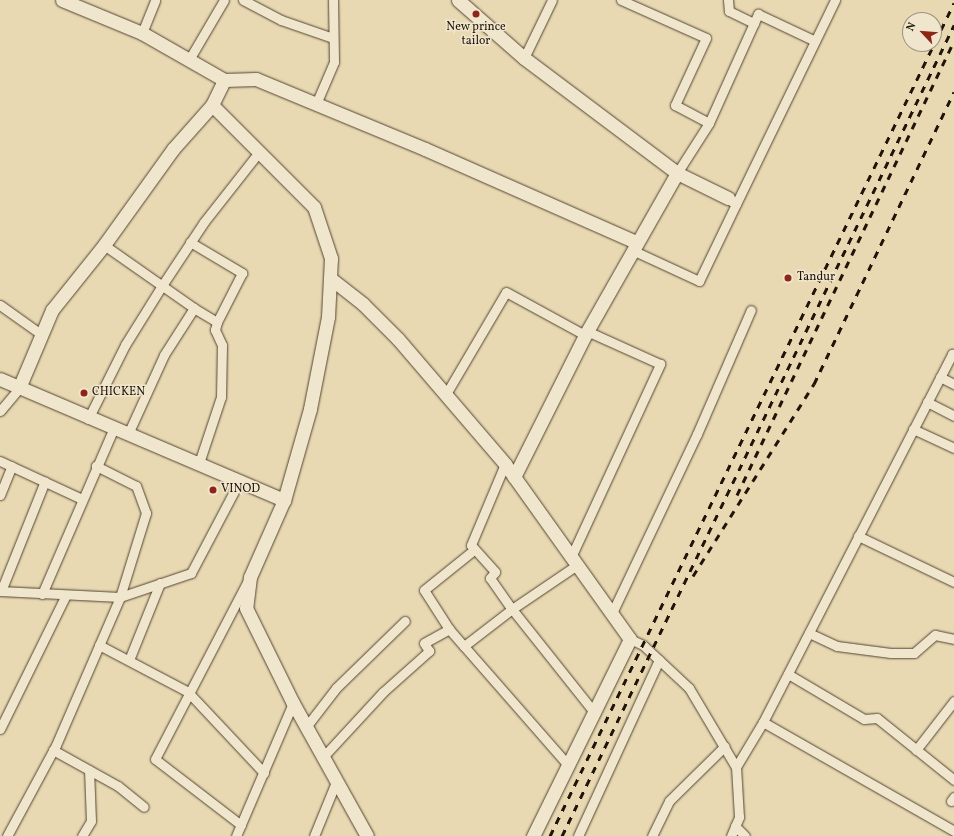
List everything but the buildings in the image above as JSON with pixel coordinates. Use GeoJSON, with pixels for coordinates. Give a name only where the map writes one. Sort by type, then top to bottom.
{"type":"FeatureCollection","features":[{"type":"Feature","properties":{"kind":"street"},"geometry":{"type":"LineString","coordinates":[[62,0],[142,33],[190,58],[224,80],[256,79],[316,104],[634,246],[699,281],[732,201],[835,0]]}},
{"type":"Feature","properties":{"kind":"street"},"geometry":{"type":"LineString","coordinates":[[142,33],[155,0]]}},
{"type":"Feature","properties":{"kind":"street"},"geometry":{"type":"LineString","coordinates":[[190,58],[224,0]]}},
{"type":"Feature","properties":{"kind":"street"},"geometry":{"type":"LineString","coordinates":[[243,0],[280,20],[333,38]]}},
{"type":"Feature","properties":{"kind":"street"},"geometry":{"type":"LineString","coordinates":[[316,104],[334,62],[332,0]]}},
{"type":"Feature","properties":{"kind":"street"},"geometry":{"type":"LineString","coordinates":[[458,0],[524,58],[677,173],[732,201]]}},
{"type":"Feature","properties":{"kind":"street"},"geometry":{"type":"LineString","coordinates":[[524,58],[552,0]]}},
{"type":"Feature","properties":{"kind":"street"},"geometry":{"type":"LineString","coordinates":[[621,0],[706,38],[675,105],[708,123]]}},
{"type":"Feature","properties":{"kind":"street"},"geometry":{"type":"LineString","coordinates":[[728,0],[729,11],[754,23]]}},
{"type":"Feature","properties":{"kind":"street"},"geometry":{"type":"LineString","coordinates":[[514,477],[586,333],[634,246],[708,123],[758,14],[815,41]]}},
{"type":"Feature","properties":{"kind":"street"},"geometry":{"type":"LineString","coordinates":[[0,411],[19,388],[52,310],[104,245],[173,149],[212,105],[224,80]]}},
{"type":"Feature","properties":{"kind":"street"},"geometry":{"type":"LineString","coordinates":[[212,105],[314,207],[331,258],[328,316],[310,409],[284,500],[250,577],[188,692],[155,759],[241,825]]}},
{"type":"Feature","properties":{"kind":"street"},"geometry":{"type":"LineString","coordinates":[[88,419],[125,345],[161,287],[190,242],[259,152]]}},
{"type":"Feature","properties":{"kind":"street"},"geometry":{"type":"LineString","coordinates":[[190,242],[242,273],[217,322],[215,330],[222,345],[221,397],[199,463]]}},
{"type":"Feature","properties":{"kind":"street"},"geometry":{"type":"LineString","coordinates":[[104,245],[161,287],[217,322]]}},
{"type":"Feature","properties":{"kind":"street"},"geometry":{"type":"LineString","coordinates":[[330,278],[368,309],[446,394],[505,464],[630,639],[643,645],[689,688],[725,746],[736,767],[739,817],[731,836]]}},
{"type":"Feature","properties":{"kind":"street"},"geometry":{"type":"LineString","coordinates":[[446,394],[506,292],[586,333],[660,364],[574,561],[464,646]]}},
{"type":"Feature","properties":{"kind":"street"},"geometry":{"type":"LineString","coordinates":[[0,305],[42,335]]}},
{"type":"Feature","properties":{"kind":"street"},"geometry":{"type":"LineString","coordinates":[[128,434],[164,355],[194,308]]}},
{"type":"Feature","properties":{"kind":"street"},"geometry":{"type":"LineString","coordinates":[[612,613],[698,434],[751,310]]}},
{"type":"Feature","properties":{"kind":"street"},"geometry":{"type":"LineString","coordinates":[[736,767],[763,722],[953,353]]}},
{"type":"Feature","properties":{"kind":"street"},"geometry":{"type":"LineString","coordinates":[[940,377],[954,384]]}},
{"type":"Feature","properties":{"kind":"street"},"geometry":{"type":"LineString","coordinates":[[0,379],[88,419],[114,428],[199,463],[284,500]]}},
{"type":"Feature","properties":{"kind":"street"},"geometry":{"type":"LineString","coordinates":[[927,402],[954,416]]}},
{"type":"Feature","properties":{"kind":"street"},"geometry":{"type":"LineString","coordinates":[[42,594],[96,466],[114,428]]}},
{"type":"Feature","properties":{"kind":"street"},"geometry":{"type":"LineString","coordinates":[[913,429],[954,448]]}},
{"type":"Feature","properties":{"kind":"street"},"geometry":{"type":"LineString","coordinates":[[0,461],[82,499]]}},
{"type":"Feature","properties":{"kind":"street"},"geometry":{"type":"LineString","coordinates":[[505,464],[471,545],[494,572],[490,578],[512,609],[593,711]]}},
{"type":"Feature","properties":{"kind":"street"},"geometry":{"type":"LineString","coordinates":[[0,495],[12,466]]}},
{"type":"Feature","properties":{"kind":"street"},"geometry":{"type":"LineString","coordinates":[[7,836],[53,750],[120,597],[146,513],[136,486],[96,466]]}},
{"type":"Feature","properties":{"kind":"street"},"geometry":{"type":"LineString","coordinates":[[45,481],[0,591],[120,597],[192,573],[240,480]]}},
{"type":"Feature","properties":{"kind":"street"},"geometry":{"type":"LineString","coordinates":[[858,536],[954,582]]}},
{"type":"Feature","properties":{"kind":"street"},"geometry":{"type":"LineString","coordinates":[[475,549],[424,590],[449,629],[568,765]]}},
{"type":"Feature","properties":{"kind":"street"},"geometry":{"type":"LineString","coordinates":[[250,577],[246,608],[306,727],[366,836]]}},
{"type":"Feature","properties":{"kind":"street"},"geometry":{"type":"LineString","coordinates":[[129,660],[160,583]]}},
{"type":"Feature","properties":{"kind":"street"},"geometry":{"type":"LineString","coordinates":[[0,729],[66,595]]}},
{"type":"Feature","properties":{"kind":"street"},"geometry":{"type":"LineString","coordinates":[[306,727],[336,688],[405,620]]}},
{"type":"Feature","properties":{"kind":"street"},"geometry":{"type":"LineString","coordinates":[[323,757],[383,692],[429,651],[424,643],[449,629]]}},
{"type":"Feature","properties":{"kind":"street"},"geometry":{"type":"LineString","coordinates":[[809,633],[837,646],[891,653],[914,653],[935,635],[954,639]]}},
{"type":"Feature","properties":{"kind":"street"},"geometry":{"type":"LineString","coordinates":[[533,836],[593,711],[630,639]]}},
{"type":"Feature","properties":{"kind":"street"},"geometry":{"type":"LineString","coordinates":[[99,645],[188,692],[264,773]]}},
{"type":"Feature","properties":{"kind":"street"},"geometry":{"type":"LineString","coordinates":[[578,836],[659,660]]}},
{"type":"Feature","properties":{"kind":"street"},"geometry":{"type":"LineString","coordinates":[[788,674],[864,719],[877,718],[954,780]]}},
{"type":"Feature","properties":{"kind":"street"},"geometry":{"type":"LineString","coordinates":[[916,750],[954,701]]}},
{"type":"Feature","properties":{"kind":"street"},"geometry":{"type":"LineString","coordinates":[[236,836],[294,703]]}},
{"type":"Feature","properties":{"kind":"street"},"geometry":{"type":"LineString","coordinates":[[763,722],[951,832]]}},
{"type":"Feature","properties":{"kind":"street"},"geometry":{"type":"LineString","coordinates":[[652,836],[669,802],[725,746]]}},
{"type":"Feature","properties":{"kind":"street"},"geometry":{"type":"LineString","coordinates":[[53,750],[118,786],[144,807]]}},
{"type":"Feature","properties":{"kind":"street"},"geometry":{"type":"LineString","coordinates":[[82,836],[90,821],[89,770]]}},
{"type":"Feature","properties":{"kind":"street"},"geometry":{"type":"LineString","coordinates":[[314,836],[336,782]]}},
{"type":"Feature","properties":{"kind":"street"},"geometry":{"type":"LineString","coordinates":[[735,826],[745,836]]}},
{"type":"Feature","properties":{"kind":"railway"},"geometry":{"type":"LineString","coordinates":[[550,836],[954,3]]}},
{"type":"Feature","properties":{"kind":"railway"},"geometry":{"type":"LineString","coordinates":[[562,836],[954,25]]}},
{"type":"Feature","properties":{"kind":"railway"},"geometry":{"type":"LineString","coordinates":[[737,495],[954,41]]}},
{"type":"Feature","properties":{"kind":"railway"},"geometry":{"type":"LineString","coordinates":[[693,576],[814,384],[954,92]]}},
{"type":"Feature","properties":{"kind":"place","name":"New prince tailor"},"geometry":{"type":"Point","coordinates":[476,14]}},
{"type":"Feature","properties":{"kind":"place","name":"Tandur"},"geometry":{"type":"Point","coordinates":[788,278]}},
{"type":"Feature","properties":{"kind":"place","name":"CHICKEN"},"geometry":{"type":"Point","coordinates":[84,393]}},
{"type":"Feature","properties":{"kind":"place","name":"VINOD"},"geometry":{"type":"Point","coordinates":[213,490]}}]}
